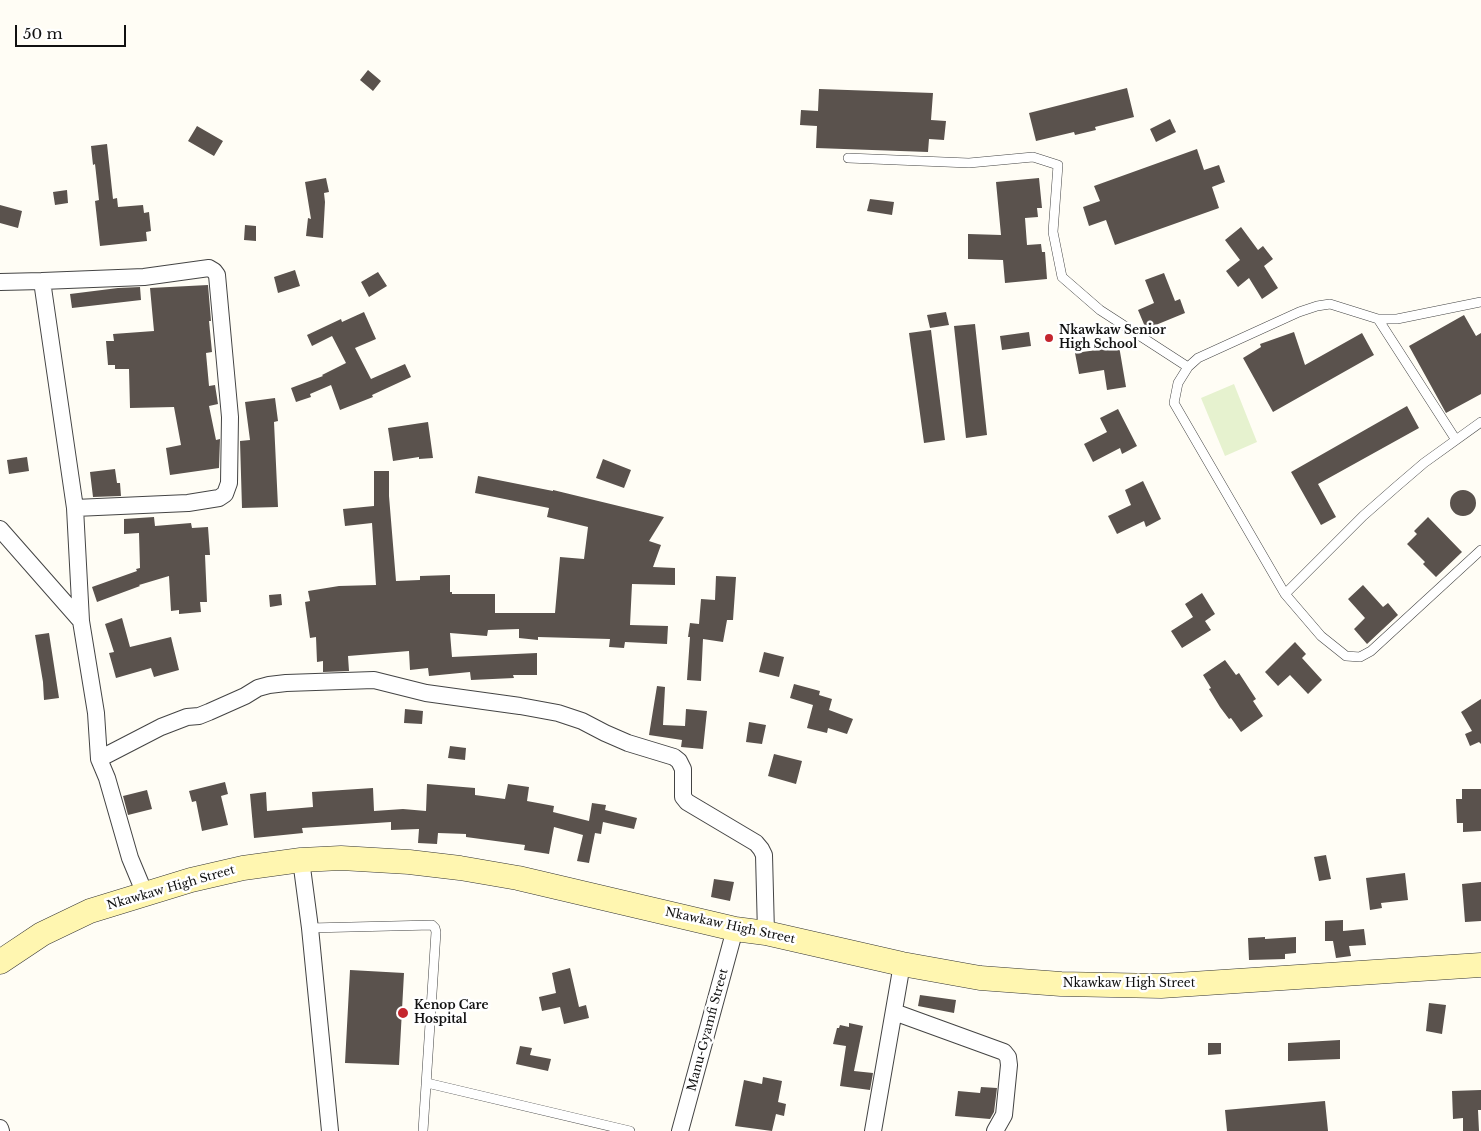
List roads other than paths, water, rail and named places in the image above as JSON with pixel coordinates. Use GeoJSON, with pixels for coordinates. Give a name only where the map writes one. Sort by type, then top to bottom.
{"type":"FeatureCollection","features":[{"type":"Feature","properties":{"kind":"main road","name":"Nkawkaw High Street"},"geometry":{"type":"LineString","coordinates":[[0,962],[42,934],[90,911],[144,894],[191,880],[243,868],[301,860],[342,858],[409,862],[518,878],[735,929],[766,932],[902,964],[964,976],[997,980],[1104,986],[1152,986],[1481,965]]}},
{"type":"Feature","properties":{"kind":"street"},"geometry":{"type":"LineString","coordinates":[[0,282],[144,277],[209,268],[217,274],[230,417],[229,483],[225,494],[219,498],[188,503],[75,508]]}},
{"type":"Feature","properties":{"kind":"street"},"geometry":{"type":"LineString","coordinates":[[42,282],[75,508],[81,622],[96,713],[99,759],[130,858],[144,894]]}},
{"type":"Feature","properties":{"kind":"street"},"geometry":{"type":"LineString","coordinates":[[0,529],[81,622]]}},
{"type":"Feature","properties":{"kind":"street"},"geometry":{"type":"LineString","coordinates":[[99,759],[161,727],[187,717],[199,716],[209,712],[258,688],[286,683],[374,680],[426,693],[558,713],[582,721],[605,734],[674,757],[679,761],[683,770],[683,797],[687,802],[756,843],[761,849],[764,855],[766,932]]}},
{"type":"Feature","properties":{"kind":"street"},"geometry":{"type":"LineString","coordinates":[[301,860],[310,928],[330,1131]]}},
{"type":"Feature","properties":{"kind":"street","name":"Manu-Gyamfi Street"},"geometry":{"type":"LineString","coordinates":[[680,1131],[735,929]]}},
{"type":"Feature","properties":{"kind":"street"},"geometry":{"type":"LineString","coordinates":[[874,1131],[902,964]]}},
{"type":"Feature","properties":{"kind":"street"},"geometry":{"type":"LineString","coordinates":[[894,1012],[992,1046],[1004,1052],[1008,1057],[1009,1066],[1004,1115],[995,1131]]}},
{"type":"Feature","properties":{"kind":"lane"},"geometry":{"type":"LineString","coordinates":[[848,158],[969,164],[1033,157],[1058,165],[1053,232],[1062,277],[1100,310],[1188,367]]}},
{"type":"Feature","properties":{"kind":"lane"},"geometry":{"type":"LineString","coordinates":[[1481,302],[1397,318],[1378,319],[1330,304],[1317,306],[1299,312],[1198,358],[1188,367],[1178,383],[1174,403],[1286,594],[1321,636],[1346,656],[1360,657],[1372,651],[1481,550]]}},
{"type":"Feature","properties":{"kind":"lane"},"geometry":{"type":"LineString","coordinates":[[1378,319],[1456,440]]}},
{"type":"Feature","properties":{"kind":"lane"},"geometry":{"type":"LineString","coordinates":[[1286,594],[1363,516],[1424,463],[1481,422]]}},
{"type":"Feature","properties":{"kind":"lane"},"geometry":{"type":"LineString","coordinates":[[310,928],[432,924],[435,928],[423,1131]]}},
{"type":"Feature","properties":{"kind":"lane"},"geometry":{"type":"LineString","coordinates":[[427,1082],[630,1131]]}},
{"type":"Feature","properties":{"kind":"place","name":"Nkawkaw Senior High School"},"geometry":{"type":"Point","coordinates":[1049,338]}},
{"type":"Feature","properties":{"kind":"place","name":"Kenop Care Hospital"},"geometry":{"type":"Point","coordinates":[403,1013]}}]}
